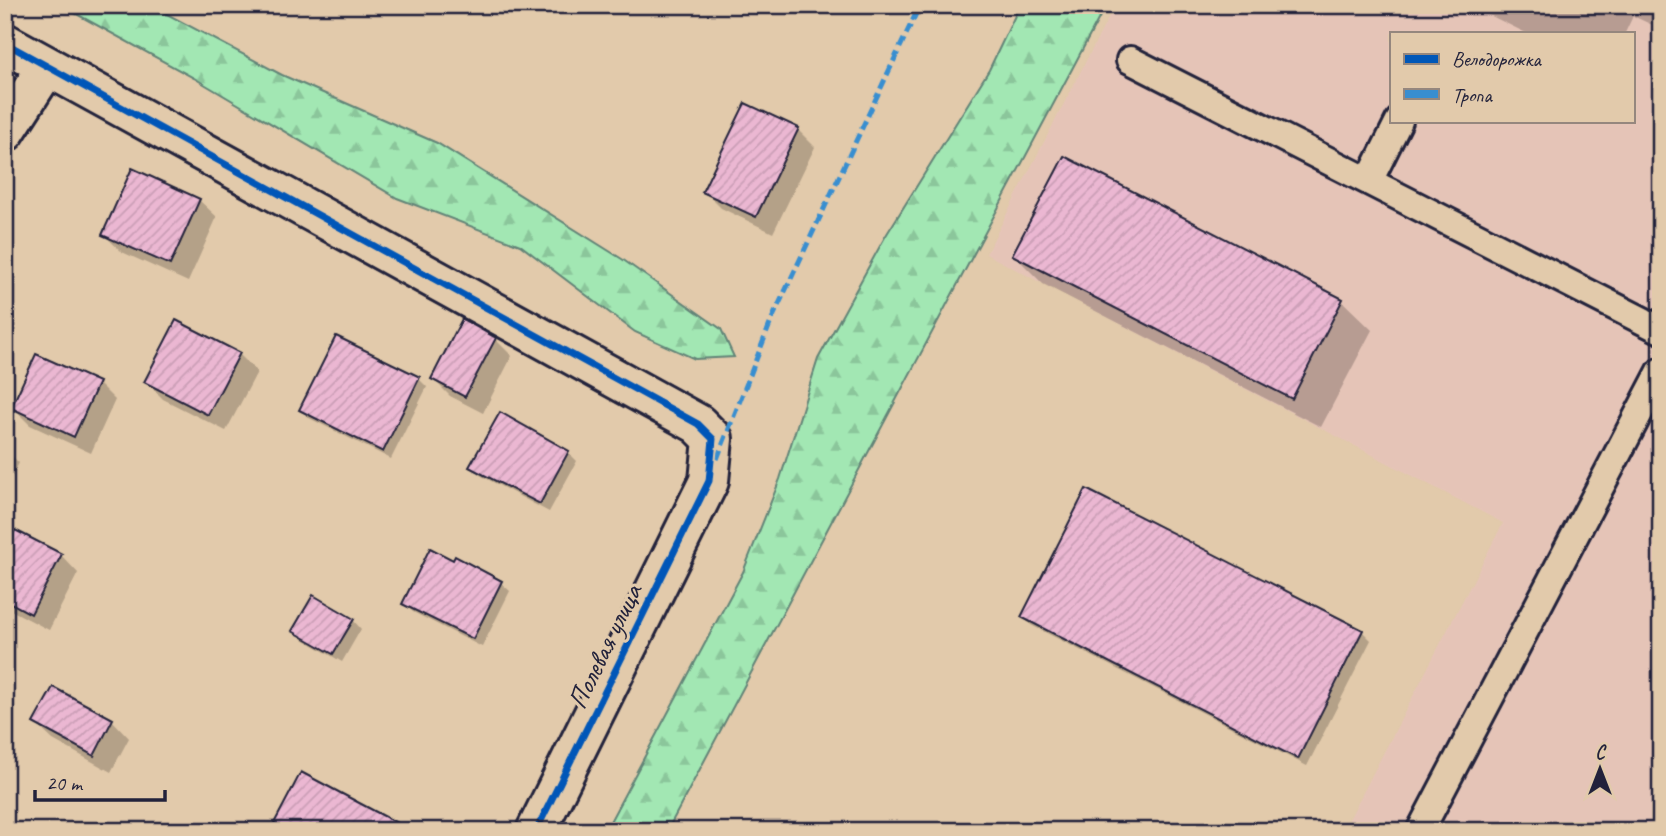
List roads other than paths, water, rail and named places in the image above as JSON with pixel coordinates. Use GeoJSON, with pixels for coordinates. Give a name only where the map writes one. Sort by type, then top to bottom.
{"type":"FeatureCollection","features":[{"type":"Feature","properties":{"kind":"street"},"geometry":{"type":"LineString","coordinates":[[5,43],[47,67],[5,132]]}},
{"type":"Feature","properties":{"kind":"street","name":"Полевая улица"},"geometry":{"type":"LineString","coordinates":[[47,67],[698,424],[713,439],[709,481],[537,831]]}},
{"type":"Feature","properties":{"kind":"lane"},"geometry":{"type":"LineString","coordinates":[[1130,60],[1661,330]]}},
{"type":"Feature","properties":{"kind":"lane"},"geometry":{"type":"LineString","coordinates":[[1369,181],[1398,122]]}},
{"type":"Feature","properties":{"kind":"lane"},"geometry":{"type":"LineString","coordinates":[[1425,829],[1661,371]]}}]}
